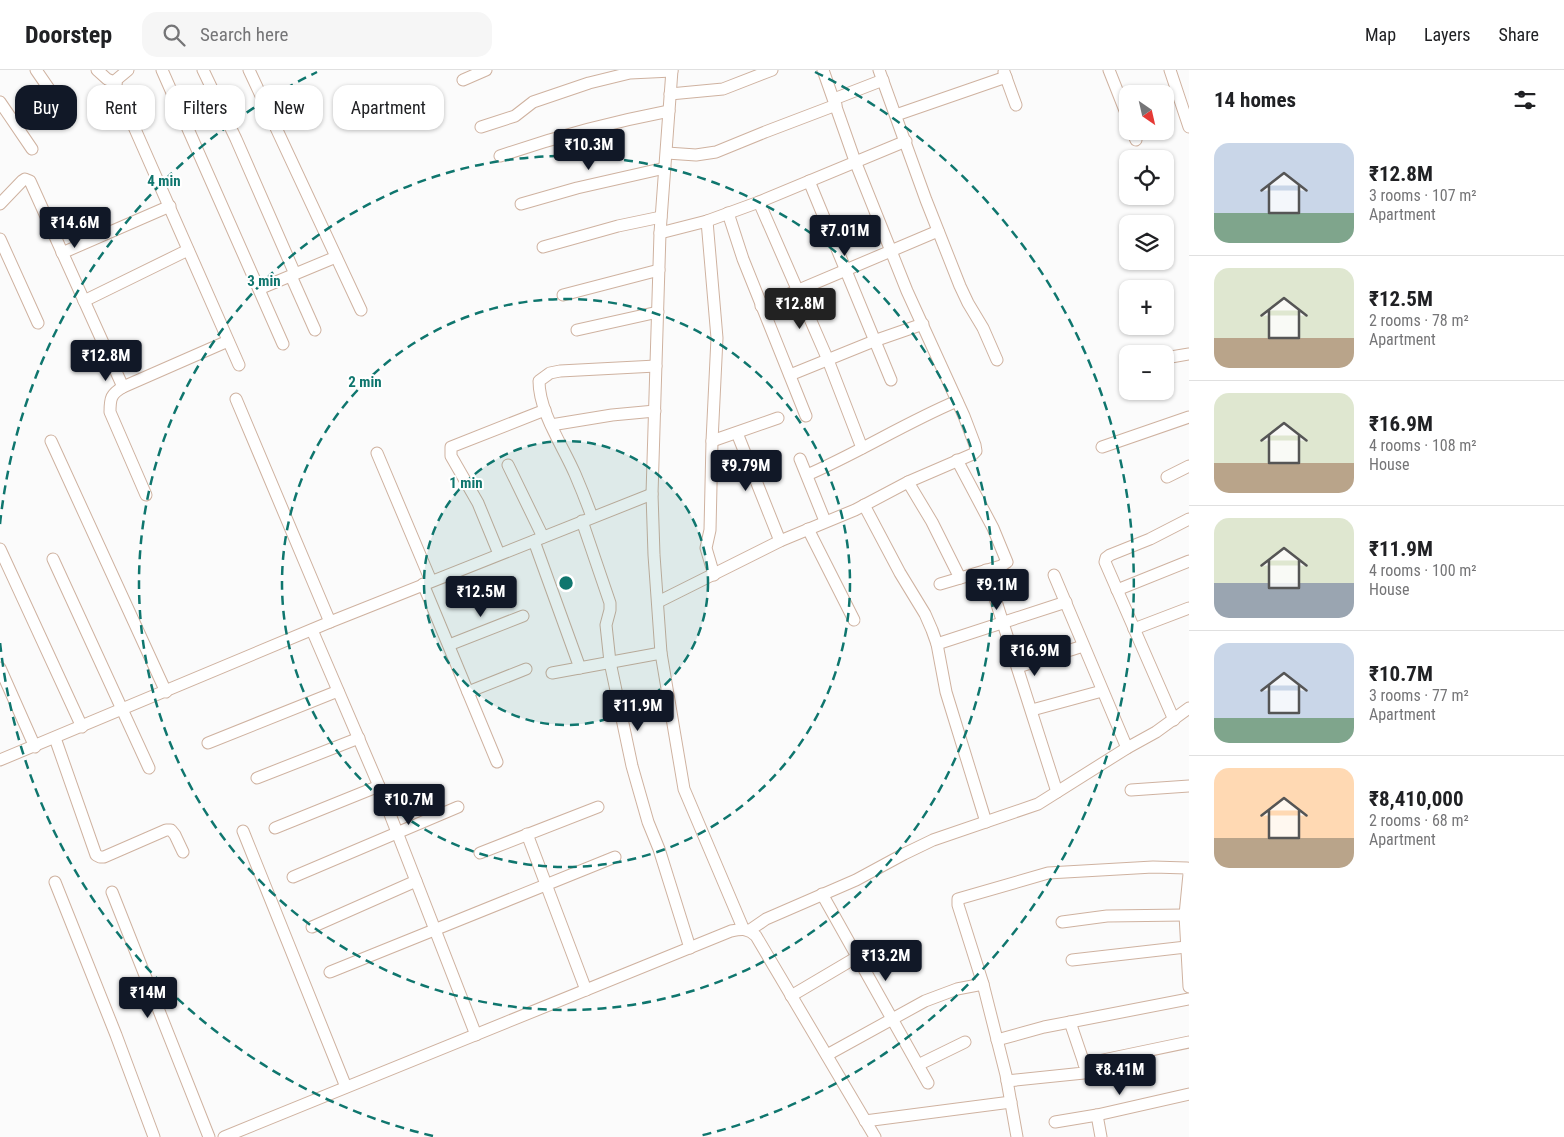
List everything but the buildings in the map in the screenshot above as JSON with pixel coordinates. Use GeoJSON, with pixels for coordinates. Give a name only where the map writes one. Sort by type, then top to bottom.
{"type":"FeatureCollection","features":[{"type":"Feature","properties":{"kind":"street"},"geometry":{"type":"LineString","coordinates":[[36,70],[46,85]]}},
{"type":"Feature","properties":{"kind":"street"},"geometry":{"type":"LineString","coordinates":[[97,70],[107,79],[116,83],[239,365]]}},
{"type":"Feature","properties":{"kind":"street"},"geometry":{"type":"LineString","coordinates":[[116,83],[118,78],[128,70]]}},
{"type":"Feature","properties":{"kind":"street"},"geometry":{"type":"LineString","coordinates":[[162,70],[283,344]]}},
{"type":"Feature","properties":{"kind":"street"},"geometry":{"type":"LineString","coordinates":[[203,70],[236,139],[315,330]]}},
{"type":"Feature","properties":{"kind":"street"},"geometry":{"type":"LineString","coordinates":[[249,70],[361,310]]}},
{"type":"Feature","properties":{"kind":"street"},"geometry":{"type":"LineString","coordinates":[[463,80],[486,70]]}},
{"type":"Feature","properties":{"kind":"street"},"geometry":{"type":"LineString","coordinates":[[670,94],[723,89],[772,70]]}},
{"type":"Feature","properties":{"kind":"street"},"geometry":{"type":"LineString","coordinates":[[658,602],[780,541],[864,505],[908,482],[973,454],[976,448],[854,161],[823,70]]}},
{"type":"Feature","properties":{"kind":"street"},"geometry":{"type":"LineString","coordinates":[[1109,70],[1119,95]]}},
{"type":"Feature","properties":{"kind":"street"},"geometry":{"type":"LineString","coordinates":[[1170,70],[1189,127]]}},
{"type":"Feature","properties":{"kind":"street"},"geometry":{"type":"LineString","coordinates":[[481,127],[515,116],[533,102],[589,83],[630,72],[672,71],[660,234],[652,494],[661,653],[684,789],[747,929],[756,936],[875,1137]]}},
{"type":"Feature","properties":{"kind":"street"},"geometry":{"type":"LineString","coordinates":[[666,153],[696,155],[716,152],[835,102],[881,73],[938,231],[960,286],[984,328],[997,360]]}},
{"type":"Feature","properties":{"kind":"street"},"geometry":{"type":"LineString","coordinates":[[896,115],[1004,73],[1016,105]]}},
{"type":"Feature","properties":{"kind":"street"},"geometry":{"type":"LineString","coordinates":[[0,102],[32,150]]}},
{"type":"Feature","properties":{"kind":"street"},"geometry":{"type":"LineString","coordinates":[[500,156],[549,139],[669,111]]}},
{"type":"Feature","properties":{"kind":"street"},"geometry":{"type":"LineString","coordinates":[[660,234],[707,221],[760,202],[854,161],[906,141]]}},
{"type":"Feature","properties":{"kind":"street"},"geometry":{"type":"LineString","coordinates":[[521,204],[577,188],[665,168]]}},
{"type":"Feature","properties":{"kind":"street"},"geometry":{"type":"LineString","coordinates":[[0,204],[22,181],[28,179],[30,181],[122,387]]}},
{"type":"Feature","properties":{"kind":"street"},"geometry":{"type":"LineString","coordinates":[[809,181],[891,380]]}},
{"type":"Feature","properties":{"kind":"street"},"geometry":{"type":"LineString","coordinates":[[760,202],[828,360],[862,448]]}},
{"type":"Feature","properties":{"kind":"street"},"geometry":{"type":"LineString","coordinates":[[62,253],[170,206]]}},
{"type":"Feature","properties":{"kind":"street"},"geometry":{"type":"LineString","coordinates":[[728,213],[761,306],[806,416]]}},
{"type":"Feature","properties":{"kind":"street"},"geometry":{"type":"LineString","coordinates":[[543,247],[618,226],[661,217]]}},
{"type":"Feature","properties":{"kind":"street"},"geometry":{"type":"LineString","coordinates":[[707,221],[716,338],[710,530],[706,548],[714,574]]}},
{"type":"Feature","properties":{"kind":"street"},"geometry":{"type":"LineString","coordinates":[[761,306],[938,231]]}},
{"type":"Feature","properties":{"kind":"street"},"geometry":{"type":"LineString","coordinates":[[0,239],[38,323]]}},
{"type":"Feature","properties":{"kind":"street"},"geometry":{"type":"LineString","coordinates":[[84,301],[188,250]]}},
{"type":"Feature","properties":{"kind":"street"},"geometry":{"type":"LineString","coordinates":[[260,289],[336,257]]}},
{"type":"Feature","properties":{"kind":"street"},"geometry":{"type":"LineString","coordinates":[[563,295],[659,270]]}},
{"type":"Feature","properties":{"kind":"street"},"geometry":{"type":"LineString","coordinates":[[577,330],[658,312]]}},
{"type":"Feature","properties":{"kind":"street"},"geometry":{"type":"LineString","coordinates":[[790,375],[874,341],[923,324]]}},
{"type":"Feature","properties":{"kind":"street"},"geometry":{"type":"LineString","coordinates":[[146,495],[110,412],[110,400],[113,393],[122,387],[228,342]]}},
{"type":"Feature","properties":{"kind":"street"},"geometry":{"type":"LineString","coordinates":[[1174,356],[1189,354]]}},
{"type":"Feature","properties":{"kind":"street"},"geometry":{"type":"LineString","coordinates":[[656,366],[550,373],[540,381],[539,388],[551,425],[575,474],[610,603],[606,625],[610,662],[632,766],[639,793],[670,880],[690,948]]}},
{"type":"Feature","properties":{"kind":"street"},"geometry":{"type":"LineString","coordinates":[[236,399],[330,622]]}},
{"type":"Feature","properties":{"kind":"street"},"geometry":{"type":"LineString","coordinates":[[807,475],[908,423],[957,401]]}},
{"type":"Feature","properties":{"kind":"street"},"geometry":{"type":"LineString","coordinates":[[500,554],[478,503],[451,456],[451,447],[545,410]]}},
{"type":"Feature","properties":{"kind":"street"},"geometry":{"type":"LineString","coordinates":[[551,425],[612,415],[655,411]]}},
{"type":"Feature","properties":{"kind":"street"},"geometry":{"type":"LineString","coordinates":[[1102,447],[1189,416]]}},
{"type":"Feature","properties":{"kind":"street"},"geometry":{"type":"LineString","coordinates":[[712,442],[778,418]]}},
{"type":"Feature","properties":{"kind":"street"},"geometry":{"type":"LineString","coordinates":[[737,433],[780,541]]}},
{"type":"Feature","properties":{"kind":"street"},"geometry":{"type":"LineString","coordinates":[[51,441],[166,692]]}},
{"type":"Feature","properties":{"kind":"street"},"geometry":{"type":"LineString","coordinates":[[377,453],[449,645],[498,762]]}},
{"type":"Feature","properties":{"kind":"street"},"geometry":{"type":"LineString","coordinates":[[800,459],[826,522]]}},
{"type":"Feature","properties":{"kind":"street"},"geometry":{"type":"LineString","coordinates":[[940,584],[1007,562],[1007,557],[957,460]]}},
{"type":"Feature","properties":{"kind":"street"},"geometry":{"type":"LineString","coordinates":[[508,465],[539,539],[580,668]]}},
{"type":"Feature","properties":{"kind":"street"},"geometry":{"type":"LineString","coordinates":[[1167,477],[1189,466]]}},
{"type":"Feature","properties":{"kind":"street"},"geometry":{"type":"LineString","coordinates":[[908,482],[932,522],[960,578]]}},
{"type":"Feature","properties":{"kind":"street"},"geometry":{"type":"LineString","coordinates":[[0,760],[330,622],[652,494]]}},
{"type":"Feature","properties":{"kind":"street"},"geometry":{"type":"LineString","coordinates":[[864,505],[903,580],[925,614],[937,644],[946,692],[986,822]]}},
{"type":"Feature","properties":{"kind":"street"},"geometry":{"type":"LineString","coordinates":[[1174,720],[1105,562],[1106,558],[1189,519]]}},
{"type":"Feature","properties":{"kind":"street"},"geometry":{"type":"LineString","coordinates":[[808,529],[854,620]]}},
{"type":"Feature","properties":{"kind":"street"},"geometry":{"type":"LineString","coordinates":[[0,549],[82,727]]}},
{"type":"Feature","properties":{"kind":"street"},"geometry":{"type":"LineString","coordinates":[[53,558],[149,768]]}},
{"type":"Feature","properties":{"kind":"street"},"geometry":{"type":"LineString","coordinates":[[1117,590],[1189,561]]}},
{"type":"Feature","properties":{"kind":"street"},"geometry":{"type":"LineString","coordinates":[[986,570],[1057,792]]}},
{"type":"Feature","properties":{"kind":"street"},"geometry":{"type":"LineString","coordinates":[[1054,575],[1127,748]]}},
{"type":"Feature","properties":{"kind":"street"},"geometry":{"type":"LineString","coordinates":[[937,644],[1066,602]]}},
{"type":"Feature","properties":{"kind":"street"},"geometry":{"type":"LineString","coordinates":[[1134,629],[1189,608]]}},
{"type":"Feature","properties":{"kind":"street"},"geometry":{"type":"LineString","coordinates":[[449,645],[523,616]]}},
{"type":"Feature","properties":{"kind":"street"},"geometry":{"type":"LineString","coordinates":[[312,630],[378,786],[476,1035]]}},
{"type":"Feature","properties":{"kind":"street"},"geometry":{"type":"LineString","coordinates":[[1018,667],[1084,646]]}},
{"type":"Feature","properties":{"kind":"street"},"geometry":{"type":"LineString","coordinates":[[552,673],[661,653]]}},
{"type":"Feature","properties":{"kind":"street"},"geometry":{"type":"LineString","coordinates":[[0,668],[34,747]]}},
{"type":"Feature","properties":{"kind":"street"},"geometry":{"type":"LineString","coordinates":[[468,692],[526,669]]}},
{"type":"Feature","properties":{"kind":"street"},"geometry":{"type":"LineString","coordinates":[[208,743],[338,691]]}},
{"type":"Feature","properties":{"kind":"street"},"geometry":{"type":"LineString","coordinates":[[1032,710],[1102,691]]}},
{"type":"Feature","properties":{"kind":"street"},"geometry":{"type":"LineString","coordinates":[[224,1137],[731,931],[747,929],[856,880],[933,840],[1038,804],[1174,720],[1189,708]]}},
{"type":"Feature","properties":{"kind":"street"},"geometry":{"type":"LineString","coordinates":[[55,738],[96,855],[104,857],[166,830],[171,830],[175,835],[183,852]]}},
{"type":"Feature","properties":{"kind":"street"},"geometry":{"type":"LineString","coordinates":[[257,778],[358,738]]}},
{"type":"Feature","properties":{"kind":"street"},"geometry":{"type":"LineString","coordinates":[[275,828],[378,786]]}},
{"type":"Feature","properties":{"kind":"street"},"geometry":{"type":"LineString","coordinates":[[1131,790],[1189,786]]}},
{"type":"Feature","properties":{"kind":"street"},"geometry":{"type":"LineString","coordinates":[[480,853],[598,807]]}},
{"type":"Feature","properties":{"kind":"street"},"geometry":{"type":"LineString","coordinates":[[293,877],[458,808]]}},
{"type":"Feature","properties":{"kind":"street"},"geometry":{"type":"LineString","coordinates":[[242,830],[346,1088]]}},
{"type":"Feature","properties":{"kind":"street"},"geometry":{"type":"LineString","coordinates":[[527,834],[586,990]]}},
{"type":"Feature","properties":{"kind":"street"},"geometry":{"type":"LineString","coordinates":[[330,972],[615,857]]}},
{"type":"Feature","properties":{"kind":"street"},"geometry":{"type":"LineString","coordinates":[[1017,1137],[1007,1081],[983,984],[957,901],[961,897],[1048,873],[1092,869],[1187,868],[1189,874],[1184,915],[1189,987]]}},
{"type":"Feature","properties":{"kind":"street"},"geometry":{"type":"LineString","coordinates":[[312,926],[416,881]]}},
{"type":"Feature","properties":{"kind":"street"},"geometry":{"type":"LineString","coordinates":[[55,882],[154,1137]]}},
{"type":"Feature","properties":{"kind":"street"},"geometry":{"type":"LineString","coordinates":[[112,892],[209,1137]]}},
{"type":"Feature","properties":{"kind":"street"},"geometry":{"type":"LineString","coordinates":[[822,894],[928,1083]]}},
{"type":"Feature","properties":{"kind":"street"},"geometry":{"type":"LineString","coordinates":[[1062,922],[1107,916],[1184,915]]}},
{"type":"Feature","properties":{"kind":"street"},"geometry":{"type":"LineString","coordinates":[[1072,960],[1186,947]]}},
{"type":"Feature","properties":{"kind":"street"},"geometry":{"type":"LineString","coordinates":[[791,996],[857,958]]}},
{"type":"Feature","properties":{"kind":"street"},"geometry":{"type":"LineString","coordinates":[[827,1056],[925,1001],[943,993],[983,984]]}},
{"type":"Feature","properties":{"kind":"street"},"geometry":{"type":"LineString","coordinates":[[997,1040],[1044,1027],[1189,999]]}},
{"type":"Feature","properties":{"kind":"street"},"geometry":{"type":"LineString","coordinates":[[1007,1081],[1080,1074],[1086,1071],[1070,1022]]}},
{"type":"Feature","properties":{"kind":"street"},"geometry":{"type":"LineString","coordinates":[[918,1065],[965,1042]]}},
{"type":"Feature","properties":{"kind":"street"},"geometry":{"type":"LineString","coordinates":[[1084,1064],[1189,1042]]}},
{"type":"Feature","properties":{"kind":"street"},"geometry":{"type":"LineString","coordinates":[[1055,1122],[1097,1115],[1189,1094]]}},
{"type":"Feature","properties":{"kind":"street"},"geometry":{"type":"LineString","coordinates":[[865,1121],[1011,1102]]}},
{"type":"Feature","properties":{"kind":"street"},"geometry":{"type":"LineString","coordinates":[[1097,1115],[1101,1137]]}}]}
